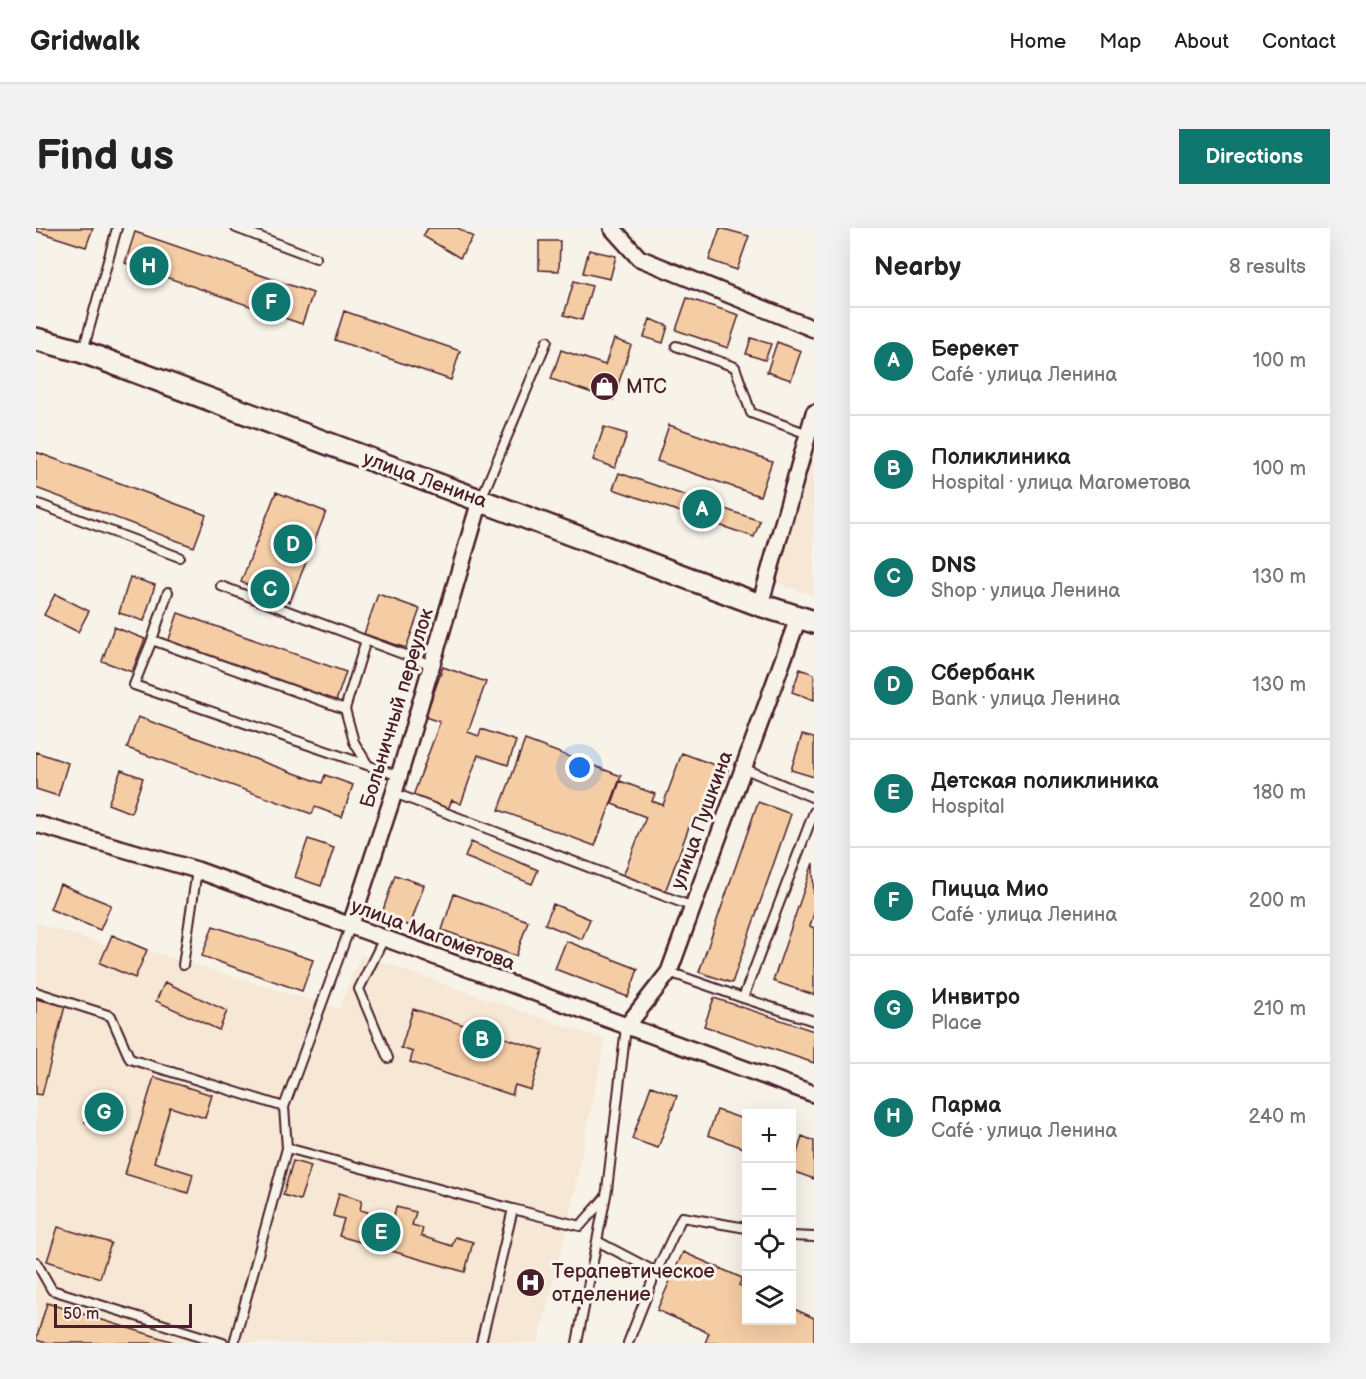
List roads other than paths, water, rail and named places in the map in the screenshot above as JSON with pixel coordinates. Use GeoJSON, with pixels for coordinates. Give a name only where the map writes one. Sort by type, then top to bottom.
{"type":"FeatureCollection","features":[{"type":"Feature","properties":{"kind":"main road","name":"улица Ленина"},"geometry":{"type":"LineString","coordinates":[[36,339],[83,352],[760,605],[806,619]]}},
{"type":"Feature","properties":{"kind":"street"},"geometry":{"type":"LineString","coordinates":[[612,228],[639,258],[814,329]]}},
{"type":"Feature","properties":{"kind":"street"},"geometry":{"type":"LineString","coordinates":[[760,605],[814,413]]}},
{"type":"Feature","properties":{"kind":"street","name":"Больничный переулок"},"geometry":{"type":"LineString","coordinates":[[350,927],[394,793],[480,501]]}},
{"type":"Feature","properties":{"kind":"street","name":"улица Пушкина"},"geometry":{"type":"LineString","coordinates":[[626,1027],[669,972],[743,768],[806,619]]}},
{"type":"Feature","properties":{"kind":"street","name":"улица Магометова"},"geometry":{"type":"LineString","coordinates":[[36,824],[197,870],[814,1094]]}},
{"type":"Feature","properties":{"kind":"lane"},"geometry":{"type":"LineString","coordinates":[[83,352],[117,228]]}},
{"type":"Feature","properties":{"kind":"lane"},"geometry":{"type":"LineString","coordinates":[[236,228],[316,258]]}},
{"type":"Feature","properties":{"kind":"lane"},"geometry":{"type":"LineString","coordinates":[[480,501],[548,341]]}},
{"type":"Feature","properties":{"kind":"lane"},"geometry":{"type":"LineString","coordinates":[[676,346],[735,367],[752,413],[808,434]]}},
{"type":"Feature","properties":{"kind":"lane"},"geometry":{"type":"LineString","coordinates":[[36,503],[179,557]]}},
{"type":"Feature","properties":{"kind":"lane"},"geometry":{"type":"LineString","coordinates":[[221,586],[432,665]]}},
{"type":"Feature","properties":{"kind":"lane"},"geometry":{"type":"LineString","coordinates":[[168,592],[134,685],[399,776]]}},
{"type":"Feature","properties":{"kind":"lane"},"geometry":{"type":"LineString","coordinates":[[152,640],[345,709]]}},
{"type":"Feature","properties":{"kind":"lane"},"geometry":{"type":"LineString","coordinates":[[366,640],[345,709],[354,742],[368,765]]}},
{"type":"Feature","properties":{"kind":"lane"},"geometry":{"type":"LineString","coordinates":[[743,768],[814,798]]}},
{"type":"Feature","properties":{"kind":"lane"},"geometry":{"type":"LineString","coordinates":[[394,793],[693,907]]}},
{"type":"Feature","properties":{"kind":"lane"},"geometry":{"type":"LineString","coordinates":[[743,998],[814,812]]}},
{"type":"Feature","properties":{"kind":"lane"},"geometry":{"type":"LineString","coordinates":[[183,965],[197,870]]}},
{"type":"Feature","properties":{"kind":"lane"},"geometry":{"type":"LineString","coordinates":[[234,1343],[287,1149],[284,1107],[350,927]]}},
{"type":"Feature","properties":{"kind":"lane"},"geometry":{"type":"LineString","coordinates":[[384,938],[359,989],[388,1058]]}},
{"type":"Feature","properties":{"kind":"lane"},"geometry":{"type":"LineString","coordinates":[[669,972],[814,1021]]}},
{"type":"Feature","properties":{"kind":"lane"},"geometry":{"type":"LineString","coordinates":[[36,992],[111,1016],[130,1059],[284,1107]]}},
{"type":"Feature","properties":{"kind":"lane"},"geometry":{"type":"LineString","coordinates":[[577,1343],[605,1198],[626,1027]]}},
{"type":"Feature","properties":{"kind":"lane"},"geometry":{"type":"LineString","coordinates":[[287,1149],[580,1226],[605,1198]]}},
{"type":"Feature","properties":{"kind":"lane"},"geometry":{"type":"LineString","coordinates":[[482,1343],[513,1209]]}},
{"type":"Feature","properties":{"kind":"lane"},"geometry":{"type":"LineString","coordinates":[[628,1343],[656,1272],[682,1217],[742,1227]]}},
{"type":"Feature","properties":{"kind":"lane"},"geometry":{"type":"LineString","coordinates":[[796,1236],[814,1237]]}},
{"type":"Feature","properties":{"kind":"lane"},"geometry":{"type":"LineString","coordinates":[[597,1241],[656,1272]]}},
{"type":"Feature","properties":{"kind":"lane"},"geometry":{"type":"LineString","coordinates":[[36,1262],[52,1290],[223,1343]]}},
{"type":"Feature","properties":{"kind":"place","name":"Парма"},"geometry":{"type":"Point","coordinates":[149,266]}},
{"type":"Feature","properties":{"kind":"place","name":"Пицца Мио"},"geometry":{"type":"Point","coordinates":[271,302]}},
{"type":"Feature","properties":{"kind":"place","name":"МТС"},"geometry":{"type":"Point","coordinates":[605,387]}},
{"type":"Feature","properties":{"kind":"place","name":"Берекет"},"geometry":{"type":"Point","coordinates":[702,509]}},
{"type":"Feature","properties":{"kind":"place","name":"Сбербанк"},"geometry":{"type":"Point","coordinates":[293,544]}},
{"type":"Feature","properties":{"kind":"place","name":"DNS"},"geometry":{"type":"Point","coordinates":[270,589]}},
{"type":"Feature","properties":{"kind":"place","name":"Поликлиника"},"geometry":{"type":"Point","coordinates":[482,1039]}},
{"type":"Feature","properties":{"kind":"place","name":"Инвитро"},"geometry":{"type":"Point","coordinates":[104,1112]}},
{"type":"Feature","properties":{"kind":"place","name":"Детская поликлиника"},"geometry":{"type":"Point","coordinates":[381,1232]}},
{"type":"Feature","properties":{"kind":"place","name":"Терапевтическое отделение"},"geometry":{"type":"Point","coordinates":[531,1283]}}]}
